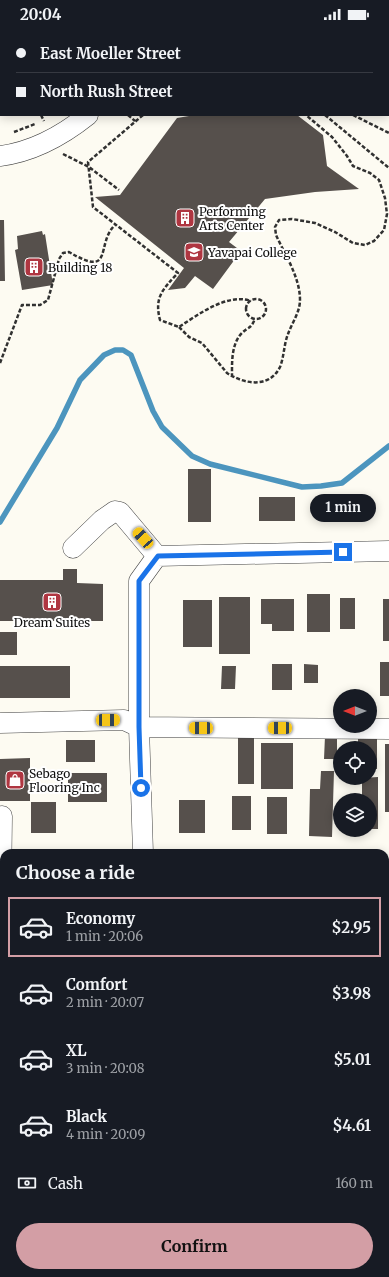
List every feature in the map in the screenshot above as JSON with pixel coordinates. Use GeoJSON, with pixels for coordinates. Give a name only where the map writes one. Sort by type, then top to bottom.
{"type":"FeatureCollection","features":[{"type":"Feature","properties":{"kind":"street"},"geometry":{"type":"LineString","coordinates":[[0,156],[36,146],[71,128],[87,116]]}},
{"type":"Feature","properties":{"kind":"street"},"geometry":{"type":"LineString","coordinates":[[73,548],[102,520],[115,511],[120,512],[158,556]]}},
{"type":"Feature","properties":{"kind":"street"},"geometry":{"type":"LineString","coordinates":[[158,556],[389,551]]}},
{"type":"Feature","properties":{"kind":"street"},"geometry":{"type":"LineString","coordinates":[[143,849],[139,727],[139,581],[158,556]]}},
{"type":"Feature","properties":{"kind":"street"},"geometry":{"type":"LineString","coordinates":[[0,723],[124,720],[139,727],[389,729]]}},
{"type":"Feature","properties":{"kind":"street"},"geometry":{"type":"LineString","coordinates":[[2,816],[2,849]]}},
{"type":"Feature","properties":{"kind":"path"},"geometry":{"type":"LineString","coordinates":[[42,116],[44,121]]}},
{"type":"Feature","properties":{"kind":"path"},"geometry":{"type":"LineString","coordinates":[[129,116],[135,121]]}},
{"type":"Feature","properties":{"kind":"path"},"geometry":{"type":"LineString","coordinates":[[142,116],[88,162],[93,207],[178,274],[159,296],[157,308],[160,320],[179,327],[189,336],[202,343],[227,374],[245,383],[255,384],[270,378],[280,367],[288,335],[295,320],[300,301],[298,284],[276,235],[275,227],[279,220],[292,219],[315,223],[335,232],[353,243],[365,245],[374,241],[384,230],[387,214],[386,198],[379,180],[370,173],[353,166],[332,137],[307,116]]}},
{"type":"Feature","properties":{"kind":"path"},"geometry":{"type":"LineString","coordinates":[[326,116],[389,168]]}},
{"type":"Feature","properties":{"kind":"path"},"geometry":{"type":"LineString","coordinates":[[356,116],[389,133]]}},
{"type":"Feature","properties":{"kind":"path"},"geometry":{"type":"LineString","coordinates":[[13,133],[49,118]]}},
{"type":"Feature","properties":{"kind":"path"},"geometry":{"type":"LineString","coordinates":[[60,152],[89,167],[119,190]]}},
{"type":"Feature","properties":{"kind":"path"},"geometry":{"type":"LineString","coordinates":[[0,363],[22,305],[40,305],[48,300],[59,259],[63,253],[69,252],[84,261],[94,262],[100,259],[105,251],[106,236],[115,225]]}},
{"type":"Feature","properties":{"kind":"path"},"geometry":{"type":"LineString","coordinates":[[179,327],[206,310],[223,303],[242,298],[251,301],[261,300],[266,308],[263,316],[254,319]]}},
{"type":"Feature","properties":{"kind":"path"},"geometry":{"type":"LineString","coordinates":[[251,301],[247,306],[247,313],[254,319]]}},
{"type":"Feature","properties":{"kind":"path"},"geometry":{"type":"LineString","coordinates":[[232,377],[232,361],[236,343],[242,333],[251,328],[254,319]]}},
{"type":"Feature","properties":{"kind":"building","name":"Performing Arts Center"},"geometry":{"type":"Polygon","coordinates":[[[189,116],[298,116],[323,135],[327,166],[359,189],[315,192],[265,199],[229,242],[241,251],[213,289],[195,276],[185,288],[168,290],[184,268],[95,197],[120,195],[177,118],[189,116]]]}},
{"type":"Feature","properties":{"kind":"building"},"geometry":{"type":"Polygon","coordinates":[[[0,220],[4,220],[5,281],[0,281],[0,220]]]}},
{"type":"Feature","properties":{"kind":"building","name":"Building 18"},"geometry":{"type":"Polygon","coordinates":[[[42,231],[43,235],[45,234],[53,285],[22,290],[15,250],[18,249],[17,236],[42,231]]]}},
{"type":"Feature","properties":{"kind":"building"},"geometry":{"type":"Polygon","coordinates":[[[188,469],[211,469],[211,522],[188,522],[188,469]]]}},
{"type":"Feature","properties":{"kind":"building"},"geometry":{"type":"Polygon","coordinates":[[[259,497],[295,497],[295,521],[259,521],[259,497]]]}},
{"type":"Feature","properties":{"kind":"building","name":"Dream Suites"},"geometry":{"type":"Polygon","coordinates":[[[63,569],[77,569],[77,583],[103,584],[103,621],[0,621],[0,580],[63,580],[63,569]]]}},
{"type":"Feature","properties":{"kind":"building"},"geometry":{"type":"Polygon","coordinates":[[[307,594],[330,594],[330,632],[307,632],[307,594]]]}},
{"type":"Feature","properties":{"kind":"building"},"geometry":{"type":"Polygon","coordinates":[[[219,597],[250,597],[250,654],[219,654],[219,597]]]}},
{"type":"Feature","properties":{"kind":"building"},"geometry":{"type":"Polygon","coordinates":[[[340,598],[355,598],[355,629],[340,629],[340,598]]]}},
{"type":"Feature","properties":{"kind":"building"},"geometry":{"type":"Polygon","coordinates":[[[261,599],[294,599],[294,631],[272,631],[272,624],[261,624],[261,599]]]}},
{"type":"Feature","properties":{"kind":"building"},"geometry":{"type":"Polygon","coordinates":[[[383,599],[389,599],[389,641],[383,641],[383,599]]]}},
{"type":"Feature","properties":{"kind":"building"},"geometry":{"type":"Polygon","coordinates":[[[183,600],[212,600],[212,647],[183,647],[183,600]]]}},
{"type":"Feature","properties":{"kind":"building"},"geometry":{"type":"Polygon","coordinates":[[[0,632],[17,632],[17,655],[0,655],[0,632]]]}},
{"type":"Feature","properties":{"kind":"building"},"geometry":{"type":"Polygon","coordinates":[[[380,662],[389,662],[389,696],[380,696],[380,662]]]}},
{"type":"Feature","properties":{"kind":"building"},"geometry":{"type":"Polygon","coordinates":[[[272,664],[292,664],[292,690],[272,690],[272,664]]]}},
{"type":"Feature","properties":{"kind":"building"},"geometry":{"type":"Polygon","coordinates":[[[304,664],[318,665],[318,683],[304,683],[304,664]]]}},
{"type":"Feature","properties":{"kind":"building"},"geometry":{"type":"Polygon","coordinates":[[[0,666],[70,666],[70,698],[0,698],[0,666]]]}},
{"type":"Feature","properties":{"kind":"building"},"geometry":{"type":"Polygon","coordinates":[[[222,666],[236,666],[235,689],[221,689],[222,666]]]}},
{"type":"Feature","properties":{"kind":"building"},"geometry":{"type":"Polygon","coordinates":[[[358,734],[377,734],[377,741],[358,741],[358,734]]]}},
{"type":"Feature","properties":{"kind":"building"},"geometry":{"type":"Polygon","coordinates":[[[238,736],[254,736],[254,784],[238,784],[238,736]]]}},
{"type":"Feature","properties":{"kind":"building"},"geometry":{"type":"Polygon","coordinates":[[[325,736],[337,736],[337,741],[333,741],[333,759],[324,759],[325,736]]]}},
{"type":"Feature","properties":{"kind":"building"},"geometry":{"type":"Polygon","coordinates":[[[66,740],[95,740],[95,762],[66,762],[66,740]]]}},
{"type":"Feature","properties":{"kind":"building"},"geometry":{"type":"Polygon","coordinates":[[[261,743],[293,743],[293,789],[261,789],[261,743]]]}},
{"type":"Feature","properties":{"kind":"building"},"geometry":{"type":"Polygon","coordinates":[[[385,744],[389,744],[389,812],[385,812],[385,744]]]}},
{"type":"Feature","properties":{"kind":"building","name":"Sebago Flooring Inc"},"geometry":{"type":"Polygon","coordinates":[[[30,758],[30,801],[0,801],[0,759],[30,758]]]}},
{"type":"Feature","properties":{"kind":"building"},"geometry":{"type":"Polygon","coordinates":[[[321,771],[333,771],[332,837],[309,836],[310,789],[320,789],[321,771]]]}},
{"type":"Feature","properties":{"kind":"building"},"geometry":{"type":"Polygon","coordinates":[[[68,773],[107,773],[107,802],[68,802],[68,773]]]}},
{"type":"Feature","properties":{"kind":"building"},"geometry":{"type":"Polygon","coordinates":[[[377,777],[378,829],[377,793],[362,793],[362,785],[377,785],[377,777]]]}},
{"type":"Feature","properties":{"kind":"building"},"geometry":{"type":"Polygon","coordinates":[[[232,796],[251,796],[251,830],[232,830],[232,796]]]}},
{"type":"Feature","properties":{"kind":"building"},"geometry":{"type":"Polygon","coordinates":[[[267,797],[287,797],[287,834],[267,834],[267,797]]]}},
{"type":"Feature","properties":{"kind":"building"},"geometry":{"type":"Polygon","coordinates":[[[179,800],[205,800],[205,833],[179,833],[179,800]]]}},
{"type":"Feature","properties":{"kind":"building"},"geometry":{"type":"Polygon","coordinates":[[[31,802],[56,802],[56,833],[31,833],[31,802]]]}},
{"type":"Feature","properties":{"kind":"waterway"},"geometry":{"type":"LineString","coordinates":[[0,522],[57,428],[80,380],[104,355],[115,350],[123,350],[131,355],[153,411],[162,427],[192,456],[210,464],[302,487],[321,486],[342,483],[389,446]]}},
{"type":"Feature","properties":{"kind":"place","name":"Performing Arts Center"},"geometry":{"type":"Point","coordinates":[185,218]}},
{"type":"Feature","properties":{"kind":"place","name":"Yavapai College"},"geometry":{"type":"Point","coordinates":[194,252]}},
{"type":"Feature","properties":{"kind":"place","name":"Building 18"},"geometry":{"type":"Point","coordinates":[34,267]}},
{"type":"Feature","properties":{"kind":"place","name":"Dream Suites"},"geometry":{"type":"Point","coordinates":[52,602]}},
{"type":"Feature","properties":{"kind":"place","name":"Sebago Flooring Inc"},"geometry":{"type":"Point","coordinates":[15,780]}},
{"type":"Feature","properties":{"kind":"route"},"geometry":{"type":"LineString","coordinates":[[141,788],[139,727],[139,581],[158,556],[343,552]]}}]}
